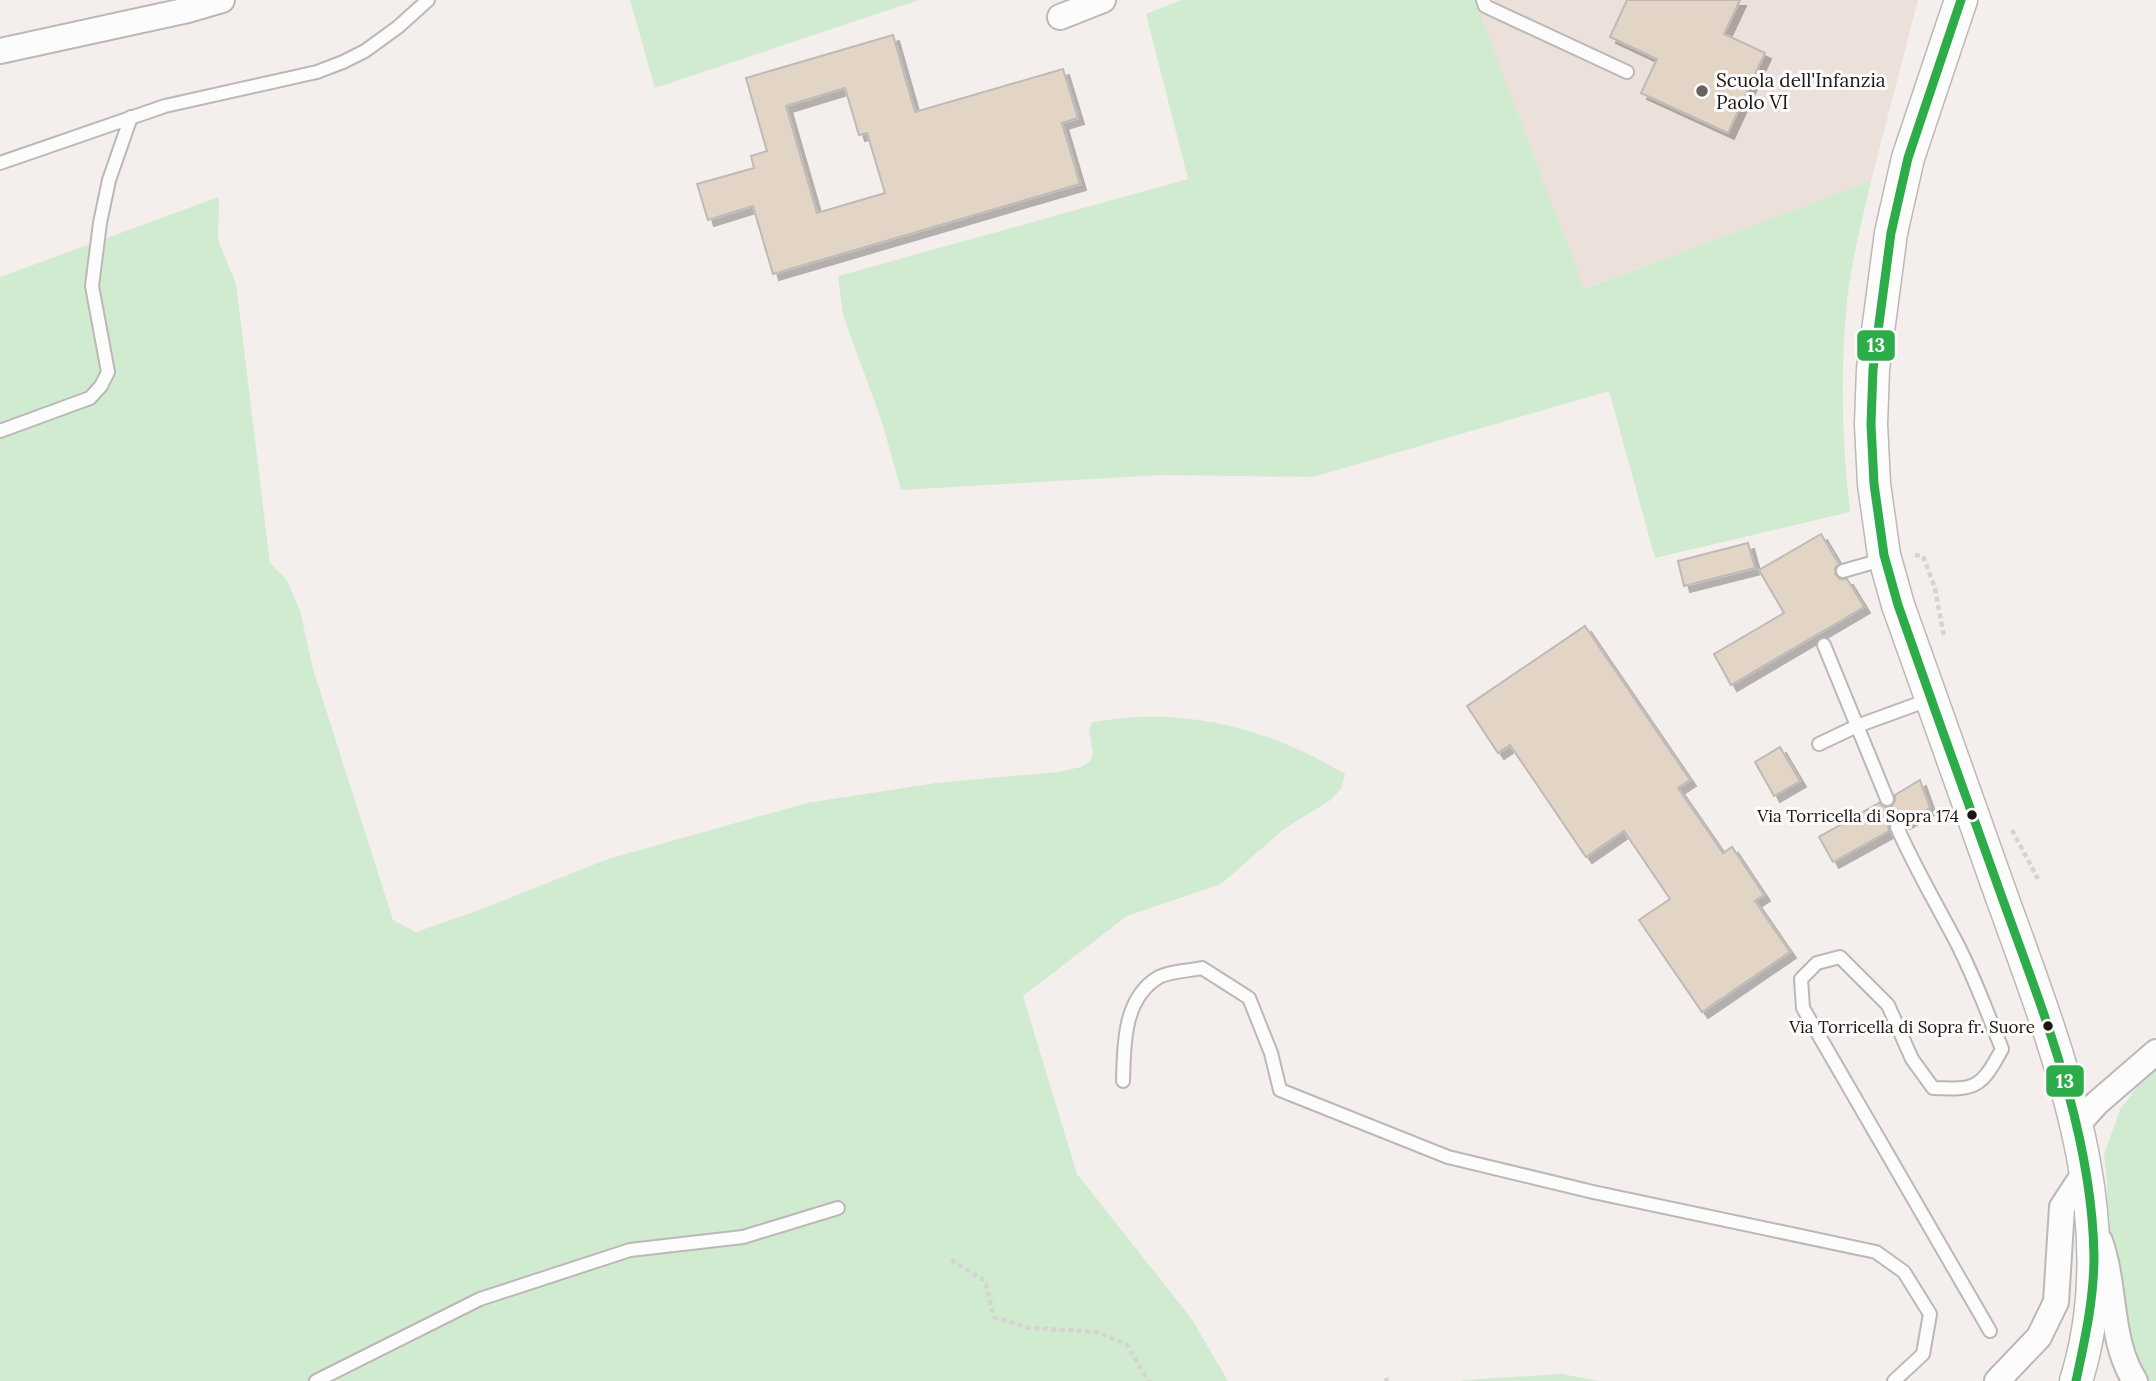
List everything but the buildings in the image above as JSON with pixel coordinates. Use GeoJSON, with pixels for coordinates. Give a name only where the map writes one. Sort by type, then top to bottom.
{"type":"FeatureCollection","features":[{"type":"Feature","properties":{"kind":"street"},"geometry":{"type":"LineString","coordinates":[[0,51],[188,10],[222,0]]}},
{"type":"Feature","properties":{"kind":"street"},"geometry":{"type":"LineString","coordinates":[[1060,17],[1103,0]]}},
{"type":"Feature","properties":{"kind":"street"},"geometry":{"type":"LineString","coordinates":[[1961,0],[1909,158],[1891,233],[1873,369],[1871,424],[1874,484],[1885,559],[1898,605],[2039,999],[2077,1125],[2090,1211],[2094,1266],[2088,1334],[2076,1381]]}},
{"type":"Feature","properties":{"kind":"street"},"geometry":{"type":"LineString","coordinates":[[2077,1125],[2097,1103],[2156,1052]]}},
{"type":"Feature","properties":{"kind":"street"},"geometry":{"type":"LineString","coordinates":[[1997,1381],[2039,1337],[2056,1302],[2062,1207],[2085,1172]]}},
{"type":"Feature","properties":{"kind":"street"},"geometry":{"type":"LineString","coordinates":[[2090,1211],[2107,1260],[2112,1307],[2129,1371],[2135,1381]]}},
{"type":"Feature","properties":{"kind":"lane"},"geometry":{"type":"LineString","coordinates":[[0,163],[165,106],[317,72],[365,51],[398,27],[428,0]]}},
{"type":"Feature","properties":{"kind":"lane"},"geometry":{"type":"LineString","coordinates":[[1483,0],[1485,6],[1627,72]]}},
{"type":"Feature","properties":{"kind":"lane"},"geometry":{"type":"LineString","coordinates":[[0,431],[90,398],[101,386],[108,372],[92,286],[109,180],[131,117]]}},
{"type":"Feature","properties":{"kind":"lane"},"geometry":{"type":"LineString","coordinates":[[1843,571],[1885,559]]}},
{"type":"Feature","properties":{"kind":"lane"},"geometry":{"type":"LineString","coordinates":[[1824,645],[1886,799]]}},
{"type":"Feature","properties":{"kind":"lane"},"geometry":{"type":"LineString","coordinates":[[1819,744],[1898,709],[1931,699]]}},
{"type":"Feature","properties":{"kind":"lane"},"geometry":{"type":"LineString","coordinates":[[1896,827],[1915,868],[1953,935],[1981,996],[2001,1049],[1988,1074],[1966,1090],[1933,1088],[1912,1059],[1888,1005],[1840,957],[1817,963],[1801,979],[1803,1008],[1990,1331]]}},
{"type":"Feature","properties":{"kind":"lane"},"geometry":{"type":"LineString","coordinates":[[1123,1081],[1125,1037],[1136,998],[1160,977],[1202,968],[1249,998],[1271,1053],[1280,1090],[1448,1157],[1593,1192],[1876,1252],[1904,1272],[1930,1314],[1923,1354],[1894,1381]]}},
{"type":"Feature","properties":{"kind":"lane"},"geometry":{"type":"LineString","coordinates":[[317,1381],[493,1295],[630,1250],[743,1237],[838,1208]]}},
{"type":"Feature","properties":{"kind":"path"},"geometry":{"type":"LineString","coordinates":[[951,1260],[985,1281],[994,1317],[1029,1328],[1097,1332],[1127,1345],[1148,1381]]}},
{"type":"Feature","properties":{"kind":"shaded area","name":"Scuola dell'Infanzia Paolo VI"},"geometry":{"type":"Polygon","coordinates":[[[1475,0],[1918,0],[1871,181],[1583,289],[1475,0]]]}},
{"type":"Feature","properties":{"kind":"green space"},"geometry":{"type":"Polygon","coordinates":[[[630,0],[919,0],[655,88],[630,0]]]}},
{"type":"Feature","properties":{"kind":"green space"},"geometry":{"type":"Polygon","coordinates":[[[1181,0],[1475,0],[1584,289],[1871,181],[1851,272],[1843,355],[1845,460],[1850,512],[1655,558],[1609,391],[1313,477],[1161,475],[901,490],[882,422],[843,315],[838,276],[1188,179],[1146,14],[1181,0]]]}},
{"type":"Feature","properties":{"kind":"green space"},"geometry":{"type":"Polygon","coordinates":[[[219,197],[218,240],[236,284],[270,563],[286,579],[300,610],[313,669],[393,920],[416,932],[608,859],[807,803],[936,783],[1058,772],[1081,767],[1090,761],[1093,753],[1089,729],[1093,722],[1160,717],[1224,724],[1285,744],[1345,774],[1341,789],[1329,801],[1284,829],[1221,884],[1127,916],[1023,996],[1077,1174],[1191,1318],[1228,1381],[0,1381],[0,277],[219,197]]]}},
{"type":"Feature","properties":{"kind":"green space"},"geometry":{"type":"Polygon","coordinates":[[[2156,1069],[2156,1381],[2146,1381],[2127,1335],[2106,1213],[2104,1154],[2121,1108],[2141,1082],[2156,1069]]]}},
{"type":"Feature","properties":{"kind":"green space"},"geometry":{"type":"Polygon","coordinates":[[[1562,1374],[1600,1381],[1459,1381],[1465,1380],[1562,1374]]]}},
{"type":"Feature","properties":{"kind":"transit line","name":"13"},"geometry":{"type":"LineString","coordinates":[[1961,0],[1908,158],[1891,233],[1873,369],[1871,424],[1874,484],[1884,555],[1898,605],[2047,1023],[2074,1115],[2091,1209],[2094,1256],[2091,1303],[2076,1381]]}},
{"type":"Feature","properties":{"kind":"place","name":"Scuola dell'Infanzia Paolo VI"},"geometry":{"type":"Point","coordinates":[1702,91]}},
{"type":"Feature","properties":{"kind":"place","name":"Via Torricella di Sopra 174"},"geometry":{"type":"Point","coordinates":[1972,815]}},
{"type":"Feature","properties":{"kind":"place","name":"Via Torricella di Sopra fr. Suore"},"geometry":{"type":"Point","coordinates":[2048,1026]}}]}
